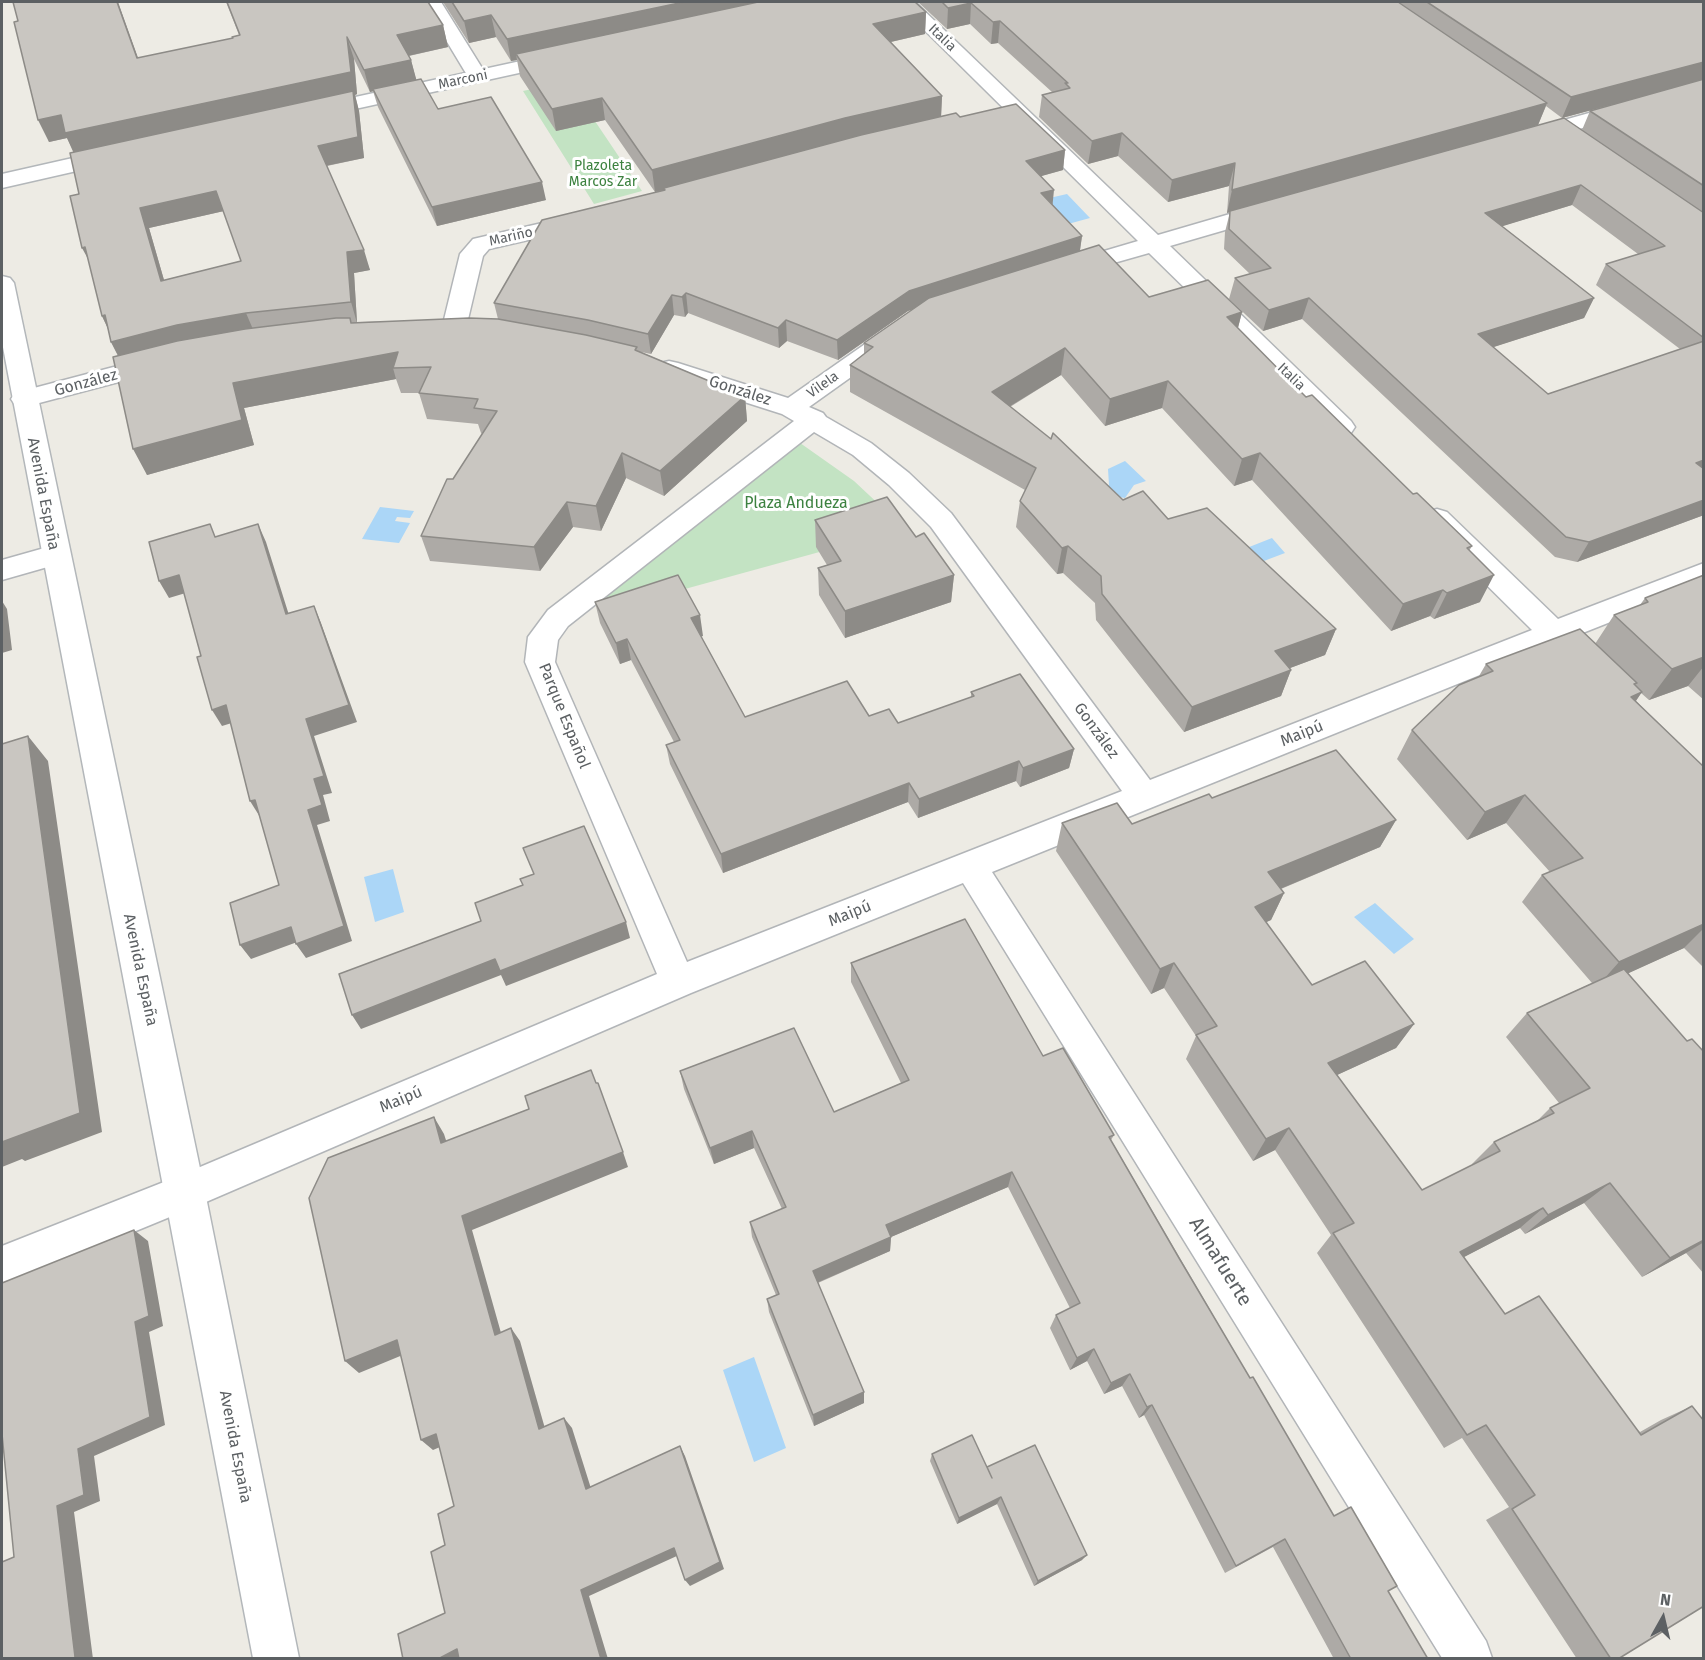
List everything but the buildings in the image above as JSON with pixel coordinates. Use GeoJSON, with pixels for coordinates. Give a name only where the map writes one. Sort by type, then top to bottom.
{"type":"FeatureCollection","features":[{"type":"Feature","properties":{"kind":"street"},"geometry":{"type":"LineString","coordinates":[[432,2],[477,76]]}},
{"type":"Feature","properties":{"kind":"street","name":"Italia"},"geometry":{"type":"LineString","coordinates":[[905,2],[1004,112],[1153,243],[1358,442]]}},
{"type":"Feature","properties":{"kind":"street","name":"Marconi"},"geometry":{"type":"LineString","coordinates":[[292,117],[577,54]]}},
{"type":"Feature","properties":{"kind":"street"},"geometry":{"type":"LineString","coordinates":[[1514,141],[1704,87]]}},
{"type":"Feature","properties":{"kind":"street"},"geometry":{"type":"LineString","coordinates":[[1539,115],[1578,141]]}},
{"type":"Feature","properties":{"kind":"street"},"geometry":{"type":"LineString","coordinates":[[2,181],[141,150]]}},
{"type":"Feature","properties":{"kind":"street"},"geometry":{"type":"LineString","coordinates":[[1050,275],[1288,205]]}},
{"type":"Feature","properties":{"kind":"street","name":"Mariño"},"geometry":{"type":"LineString","coordinates":[[452,333],[472,254],[481,244],[598,217]]}},
{"type":"Feature","properties":{"kind":"street","name":"Avenida España"},"geometry":{"type":"LineString","coordinates":[[2,283],[185,1192],[276,1659]]}},
{"type":"Feature","properties":{"kind":"street","name":"Vilela"},"geometry":{"type":"LineString","coordinates":[[803,414],[908,325]]}},
{"type":"Feature","properties":{"kind":"street","name":"González"},"geometry":{"type":"LineString","coordinates":[[24,399],[187,356]]}},
{"type":"Feature","properties":{"kind":"street","name":"González"},"geometry":{"type":"LineString","coordinates":[[645,363],[688,374],[803,414],[862,448],[899,478],[941,520],[1144,797]]}},
{"type":"Feature","properties":{"kind":"street","name":"Parque Español"},"geometry":{"type":"LineString","coordinates":[[678,982],[540,662],[543,637],[558,618],[803,414]]}},
{"type":"Feature","properties":{"kind":"street"},"geometry":{"type":"LineString","coordinates":[[1417,500],[1587,664]]}},
{"type":"Feature","properties":{"kind":"street"},"geometry":{"type":"LineString","coordinates":[[2,570],[55,555]]}},
{"type":"Feature","properties":{"kind":"street","name":"Maipú"},"geometry":{"type":"LineString","coordinates":[[2,1266],[185,1192],[678,982],[1704,573]]}},
{"type":"Feature","properties":{"kind":"street","name":"Almafuerte"},"geometry":{"type":"LineString","coordinates":[[970,866],[1469,1659]]}},
{"type":"Feature","properties":{"kind":"green space","name":"Plazoleta Marcos Zar"},"geometry":{"type":"Polygon","coordinates":[[[568,81],[642,191],[594,204],[523,91],[568,81]]]}},
{"type":"Feature","properties":{"kind":"green space","name":"Plaza Andueza"},"geometry":{"type":"Polygon","coordinates":[[[793,438],[854,481],[900,524],[834,548],[634,603],[603,599],[793,438]]]}},
{"type":"Feature","properties":{"kind":"water"},"geometry":{"type":"Polygon","coordinates":[[[1067,194],[1090,218],[1068,224],[1045,199],[1067,194]]]}},
{"type":"Feature","properties":{"kind":"water"},"geometry":{"type":"Polygon","coordinates":[[[1125,461],[1146,481],[1134,485],[1125,498],[1102,494],[1109,485],[1108,469],[1125,461]]]}},
{"type":"Feature","properties":{"kind":"water"},"geometry":{"type":"Polygon","coordinates":[[[380,507],[414,511],[410,518],[397,517],[395,521],[410,523],[399,543],[362,539],[380,507]]]}},
{"type":"Feature","properties":{"kind":"water"},"geometry":{"type":"Polygon","coordinates":[[[1272,538],[1285,553],[1248,567],[1234,553],[1272,538]]]}},
{"type":"Feature","properties":{"kind":"water"},"geometry":{"type":"Polygon","coordinates":[[[393,869],[404,912],[375,922],[364,877],[393,869]]]}},
{"type":"Feature","properties":{"kind":"water"},"geometry":{"type":"Polygon","coordinates":[[[1375,903],[1414,939],[1394,954],[1354,917],[1375,903]]]}},
{"type":"Feature","properties":{"kind":"water"},"geometry":{"type":"Polygon","coordinates":[[[754,1357],[786,1448],[754,1462],[723,1370],[754,1357]]]}}]}
